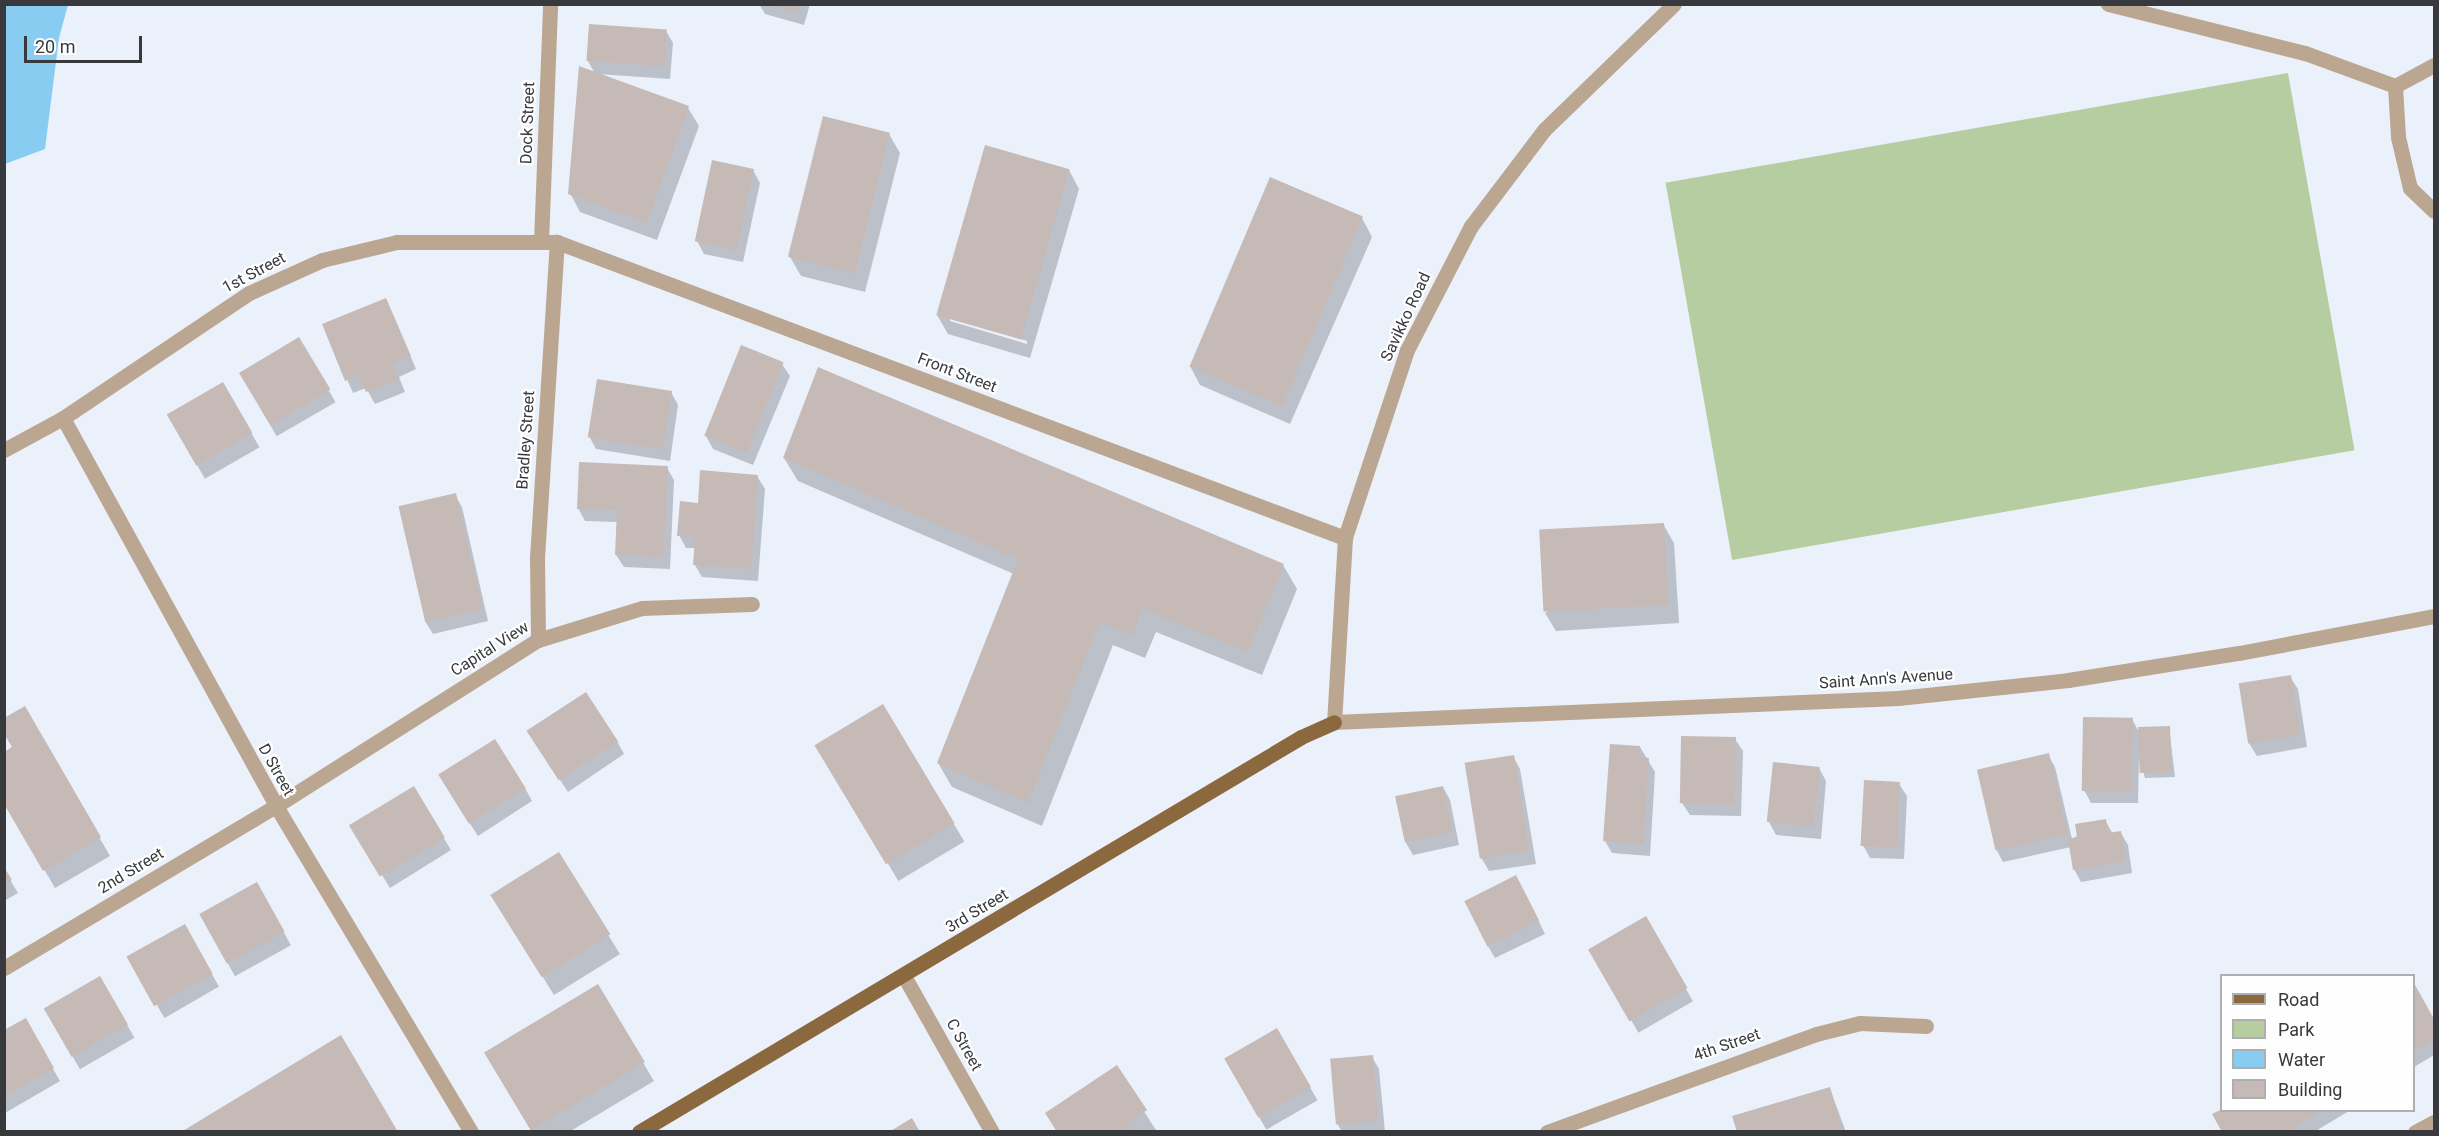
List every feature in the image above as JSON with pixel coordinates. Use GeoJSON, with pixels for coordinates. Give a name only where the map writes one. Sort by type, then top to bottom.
{"type":"FeatureCollection","features":[{"type":"Feature","properties":{"kind":"main road","name":"3rd Street"},"geometry":{"type":"LineString","coordinates":[[639,1131],[904,976],[1301,737],[1334,722]]}},
{"type":"Feature","properties":{"kind":"street","name":"Dock Street"},"geometry":{"type":"LineString","coordinates":[[542,242],[550,4]]}},
{"type":"Feature","properties":{"kind":"street","name":"Savikko Road"},"geometry":{"type":"LineString","coordinates":[[1334,722],[1345,538],[1407,350],[1471,226],[1544,130],[1674,4]]}},
{"type":"Feature","properties":{"kind":"street"},"geometry":{"type":"LineString","coordinates":[[2108,4],[2305,53],[2396,86],[2434,65]]}},
{"type":"Feature","properties":{"kind":"street"},"geometry":{"type":"LineString","coordinates":[[2396,86],[2398,137],[2410,188],[2434,211]]}},
{"type":"Feature","properties":{"kind":"street","name":"1st Street"},"geometry":{"type":"LineString","coordinates":[[4,450],[63,418],[249,293],[322,260],[397,242],[557,242]]}},
{"type":"Feature","properties":{"kind":"street","name":"Front Street"},"geometry":{"type":"LineString","coordinates":[[557,242],[1345,538]]}},
{"type":"Feature","properties":{"kind":"street","name":"Bradley Street"},"geometry":{"type":"LineString","coordinates":[[538,639],[537,558],[557,242]]}},
{"type":"Feature","properties":{"kind":"street","name":"D Street"},"geometry":{"type":"LineString","coordinates":[[63,418],[276,806],[471,1131]]}},
{"type":"Feature","properties":{"kind":"street","name":"Capital View"},"geometry":{"type":"LineString","coordinates":[[276,806],[538,639],[642,608],[752,604]]}},
{"type":"Feature","properties":{"kind":"street","name":"Saint Ann's Avenue"},"geometry":{"type":"LineString","coordinates":[[1334,722],[1898,698],[2091,676],[2434,616]]}},
{"type":"Feature","properties":{"kind":"street","name":"2nd Street"},"geometry":{"type":"LineString","coordinates":[[4,968],[276,806]]}},
{"type":"Feature","properties":{"kind":"street","name":"C Street"},"geometry":{"type":"LineString","coordinates":[[904,976],[992,1131]]}},
{"type":"Feature","properties":{"kind":"street","name":"4th Street"},"geometry":{"type":"LineString","coordinates":[[1547,1131],[1816,1034],[1860,1023],[1926,1026]]}},
{"type":"Feature","properties":{"kind":"street"},"geometry":{"type":"LineString","coordinates":[[2415,1131],[2434,1122]]}},
{"type":"Feature","properties":{"kind":"green space"},"geometry":{"type":"Polygon","coordinates":[[[2288,73],[2355,450],[1732,560],[1666,183],[2288,73]]]}},
{"type":"Feature","properties":{"kind":"water"},"geometry":{"type":"Polygon","coordinates":[[[4,5],[68,5],[59,38],[45,149],[5,164],[4,5]]]}},
{"type":"Feature","properties":{"kind":"building"},"geometry":{"type":"Polygon","coordinates":[[[769,4],[800,4],[797,13],[769,4]]]}},
{"type":"Feature","properties":{"kind":"building"},"geometry":{"type":"Polygon","coordinates":[[[589,24],[667,29],[664,66],[586,61],[589,24]]]}},
{"type":"Feature","properties":{"kind":"building"},"geometry":{"type":"Polygon","coordinates":[[[579,66],[689,106],[647,223],[568,194],[579,66]]]}},
{"type":"Feature","properties":{"kind":"building"},"geometry":{"type":"Polygon","coordinates":[[[823,116],[890,133],[855,273],[788,257],[823,116]]]}},
{"type":"Feature","properties":{"kind":"building"},"geometry":{"type":"Polygon","coordinates":[[[985,145],[1070,169],[1021,339],[936,315],[985,145]]]}},
{"type":"Feature","properties":{"kind":"building"},"geometry":{"type":"Polygon","coordinates":[[[712,160],[754,169],[737,250],[695,241],[712,160]]]}},
{"type":"Feature","properties":{"kind":"building"},"geometry":{"type":"Polygon","coordinates":[[[1270,177],[1363,216],[1282,406],[1190,367],[1270,177]]]}},
{"type":"Feature","properties":{"kind":"building"},"geometry":{"type":"Polygon","coordinates":[[[386,298],[411,356],[393,364],[399,379],[366,392],[359,375],[345,381],[322,324],[386,298]]]}},
{"type":"Feature","properties":{"kind":"building"},"geometry":{"type":"Polygon","coordinates":[[[299,337],[330,389],[270,425],[239,373],[299,337]]]}},
{"type":"Feature","properties":{"kind":"building"},"geometry":{"type":"Polygon","coordinates":[[[741,345],[784,362],[747,453],[704,436],[741,345]]]}},
{"type":"Feature","properties":{"kind":"building"},"geometry":{"type":"Polygon","coordinates":[[[818,367],[1284,564],[1248,652],[1142,609],[1132,636],[1100,622],[1028,803],[937,763],[1018,559],[783,458],[818,367]]]}},
{"type":"Feature","properties":{"kind":"building"},"geometry":{"type":"Polygon","coordinates":[[[597,379],[672,391],[663,449],[588,437],[597,379]]]}},
{"type":"Feature","properties":{"kind":"building"},"geometry":{"type":"Polygon","coordinates":[[[223,382],[252,433],[196,466],[167,414],[223,382]]]}},
{"type":"Feature","properties":{"kind":"building"},"geometry":{"type":"Polygon","coordinates":[[[579,462],[668,466],[663,557],[615,555],[617,510],[577,509],[579,462]]]}},
{"type":"Feature","properties":{"kind":"building"},"geometry":{"type":"Polygon","coordinates":[[[700,470],[758,475],[751,569],[693,565],[695,537],[677,536],[680,501],[698,503],[700,470]]]}},
{"type":"Feature","properties":{"kind":"building"},"geometry":{"type":"Polygon","coordinates":[[[456,493],[483,609],[425,622],[399,506],[456,493]]]}},
{"type":"Feature","properties":{"kind":"building"},"geometry":{"type":"Polygon","coordinates":[[[1664,523],[1668,605],[1543,611],[1539,530],[1664,523]]]}},
{"type":"Feature","properties":{"kind":"building"},"geometry":{"type":"Polygon","coordinates":[[[2291,675],[2301,735],[2248,744],[2239,683],[2291,675]]]}},
{"type":"Feature","properties":{"kind":"building"},"geometry":{"type":"Polygon","coordinates":[[[586,692],[618,741],[559,780],[526,731],[586,692]]]}},
{"type":"Feature","properties":{"kind":"building"},"geometry":{"type":"Polygon","coordinates":[[[883,704],[955,823],[886,864],[814,745],[883,704]]]}},
{"type":"Feature","properties":{"kind":"building"},"geometry":{"type":"Polygon","coordinates":[[[25,706],[101,837],[43,871],[4,804],[4,752],[12,747],[4,734],[4,718],[25,706]]]}},
{"type":"Feature","properties":{"kind":"building"},"geometry":{"type":"Polygon","coordinates":[[[2083,717],[2133,718],[2132,792],[2082,791],[2083,717]]]}},
{"type":"Feature","properties":{"kind":"building"},"geometry":{"type":"Polygon","coordinates":[[[2170,726],[2172,772],[2140,773],[2138,727],[2170,726]]]}},
{"type":"Feature","properties":{"kind":"building"},"geometry":{"type":"Polygon","coordinates":[[[1681,736],[1736,737],[1735,804],[1680,803],[1681,736]]]}},
{"type":"Feature","properties":{"kind":"building"},"geometry":{"type":"Polygon","coordinates":[[[495,739],[526,788],[469,824],[438,775],[495,739]]]}},
{"type":"Feature","properties":{"kind":"building"},"geometry":{"type":"Polygon","coordinates":[[[1610,744],[1640,746],[1639,757],[1649,758],[1643,844],[1603,841],[1610,744]]]}},
{"type":"Feature","properties":{"kind":"building"},"geometry":{"type":"Polygon","coordinates":[[[2049,753],[2068,834],[1996,851],[1977,770],[2049,753]]]}},
{"type":"Feature","properties":{"kind":"building"},"geometry":{"type":"Polygon","coordinates":[[[1514,755],[1529,851],[1480,859],[1465,763],[1514,755]]]}},
{"type":"Feature","properties":{"kind":"building"},"geometry":{"type":"Polygon","coordinates":[[[1773,762],[1820,767],[1813,827],[1767,822],[1773,762]]]}},
{"type":"Feature","properties":{"kind":"building"},"geometry":{"type":"Polygon","coordinates":[[[1864,780],[1900,782],[1896,848],[1861,846],[1864,780]]]}},
{"type":"Feature","properties":{"kind":"building"},"geometry":{"type":"Polygon","coordinates":[[[414,786],[445,837],[380,877],[349,825],[414,786]]]}},
{"type":"Feature","properties":{"kind":"building"},"geometry":{"type":"Polygon","coordinates":[[[1443,786],[1453,832],[1405,842],[1395,796],[1443,786]]]}},
{"type":"Feature","properties":{"kind":"building"},"geometry":{"type":"Polygon","coordinates":[[[2106,819],[2108,833],[2121,831],[2126,861],[2073,870],[2068,839],[2077,837],[2075,824],[2106,819]]]}},
{"type":"Feature","properties":{"kind":"building"},"geometry":{"type":"Polygon","coordinates":[[[559,852],[610,934],[542,977],[490,895],[559,852]]]}},
{"type":"Feature","properties":{"kind":"building"},"geometry":{"type":"Polygon","coordinates":[[[4,867],[12,880],[4,885],[4,867]]]}},
{"type":"Feature","properties":{"kind":"building"},"geometry":{"type":"Polygon","coordinates":[[[1516,875],[1539,920],[1487,947],[1464,901],[1516,875]]]}},
{"type":"Feature","properties":{"kind":"building"},"geometry":{"type":"Polygon","coordinates":[[[257,882],[285,932],[227,964],[199,914],[257,882]]]}},
{"type":"Feature","properties":{"kind":"building"},"geometry":{"type":"Polygon","coordinates":[[[1646,916],[1688,988],[1629,1021],[1588,949],[1646,916]]]}},
{"type":"Feature","properties":{"kind":"building"},"geometry":{"type":"Polygon","coordinates":[[[185,924],[213,974],[154,1006],[126,956],[185,924]]]}},
{"type":"Feature","properties":{"kind":"building"},"geometry":{"type":"Polygon","coordinates":[[[100,976],[128,1024],[72,1057],[44,1008],[100,976]]]}},
{"type":"Feature","properties":{"kind":"building"},"geometry":{"type":"Polygon","coordinates":[[[598,984],[645,1062],[531,1131],[484,1053],[598,984]]]}},
{"type":"Feature","properties":{"kind":"building"},"geometry":{"type":"Polygon","coordinates":[[[2415,985],[2434,1019],[2434,1039],[2415,1050],[2415,985]]]}},
{"type":"Feature","properties":{"kind":"building"},"geometry":{"type":"Polygon","coordinates":[[[26,1018],[54,1068],[4,1096],[4,1030],[26,1018]]]}},
{"type":"Feature","properties":{"kind":"building"},"geometry":{"type":"Polygon","coordinates":[[[1277,1028],[1311,1087],[1258,1117],[1224,1058],[1277,1028]]]}},
{"type":"Feature","properties":{"kind":"building"},"geometry":{"type":"Polygon","coordinates":[[[341,1035],[398,1132],[181,1132],[341,1035]]]}},
{"type":"Feature","properties":{"kind":"building"},"geometry":{"type":"Polygon","coordinates":[[[1373,1055],[1379,1121],[1336,1124],[1330,1059],[1373,1055]]]}},
{"type":"Feature","properties":{"kind":"building"},"geometry":{"type":"Polygon","coordinates":[[[1117,1065],[1147,1110],[1126,1124],[1131,1132],[1057,1132],[1045,1113],[1117,1065]]]}},
{"type":"Feature","properties":{"kind":"building"},"geometry":{"type":"Polygon","coordinates":[[[1830,1087],[1843,1132],[1737,1132],[1732,1116],[1830,1087]]]}},
{"type":"Feature","properties":{"kind":"building"},"geometry":{"type":"Polygon","coordinates":[[[2220,1110],[2220,1112],[2319,1112],[2286,1132],[2222,1132],[2212,1114],[2220,1110]]]}},
{"type":"Feature","properties":{"kind":"building"},"geometry":{"type":"Polygon","coordinates":[[[912,1118],[920,1132],[889,1132],[912,1118]]]}}]}
